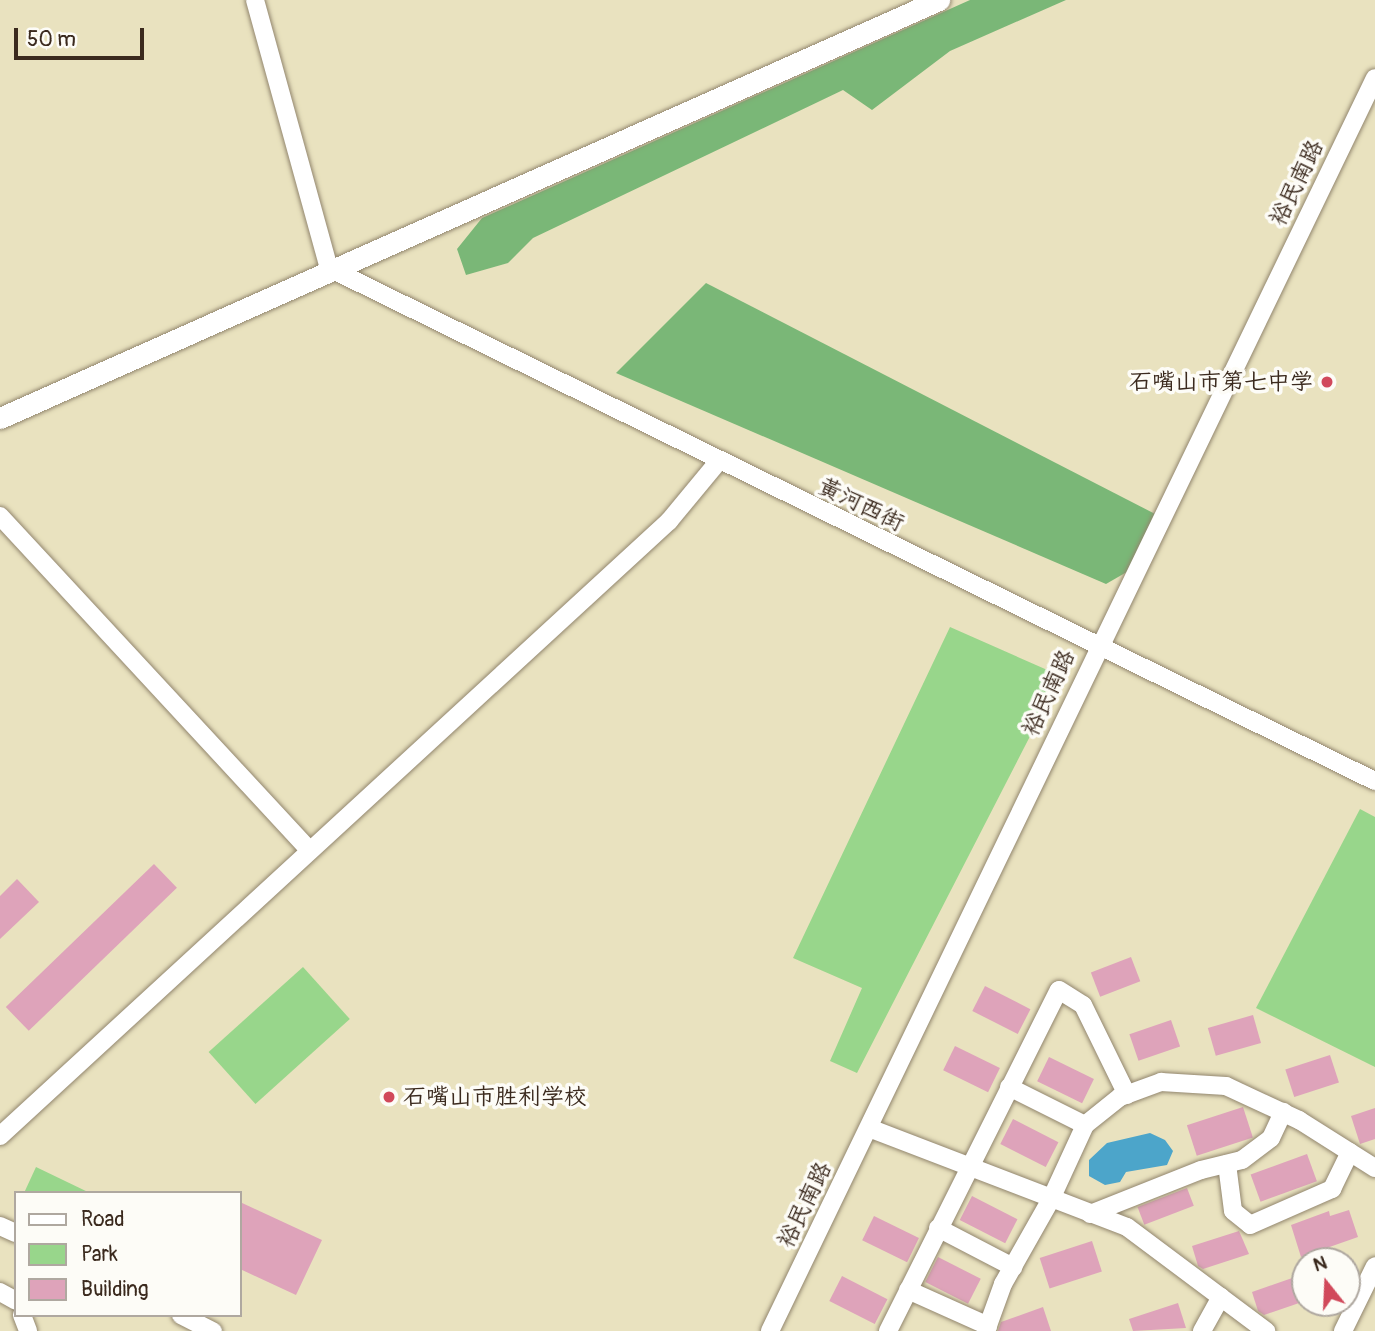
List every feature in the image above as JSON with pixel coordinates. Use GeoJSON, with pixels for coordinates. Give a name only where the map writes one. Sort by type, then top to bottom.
{"type":"FeatureCollection","features":[{"type":"Feature","properties":{"kind":"main road"},"geometry":{"type":"LineString","coordinates":[[0,418],[329,268],[940,0]]}},
{"type":"Feature","properties":{"kind":"street"},"geometry":{"type":"LineString","coordinates":[[255,0],[329,268]]}},
{"type":"Feature","properties":{"kind":"street","name":"裕民南路"},"geometry":{"type":"LineString","coordinates":[[771,1331],[1375,78]]}},
{"type":"Feature","properties":{"kind":"street","name":"黄河西街"},"geometry":{"type":"LineString","coordinates":[[329,268],[718,462],[1375,781]]}},
{"type":"Feature","properties":{"kind":"street"},"geometry":{"type":"LineString","coordinates":[[0,1136],[669,521],[718,462]]}},
{"type":"Feature","properties":{"kind":"street"},"geometry":{"type":"LineString","coordinates":[[0,516],[310,851]]}},
{"type":"Feature","properties":{"kind":"street"},"geometry":{"type":"LineString","coordinates":[[888,1331],[966,1168],[1059,990],[1083,1005],[1127,1095]]}},
{"type":"Feature","properties":{"kind":"street"},"geometry":{"type":"LineString","coordinates":[[908,1290],[987,1328],[1013,1267],[1051,1199],[1085,1125],[1127,1095],[1161,1083],[1226,1086],[1283,1112],[1375,1168]]}},
{"type":"Feature","properties":{"kind":"street"},"geometry":{"type":"LineString","coordinates":[[1009,1087],[1085,1125]]}},
{"type":"Feature","properties":{"kind":"street"},"geometry":{"type":"LineString","coordinates":[[1090,1214],[1242,1160],[1271,1138],[1283,1112]]}},
{"type":"Feature","properties":{"kind":"street"},"geometry":{"type":"LineString","coordinates":[[869,1128],[966,1168],[1127,1227],[1266,1331]]}},
{"type":"Feature","properties":{"kind":"street"},"geometry":{"type":"LineString","coordinates":[[1227,1164],[1233,1211],[1250,1225],[1332,1189],[1350,1152]]}},
{"type":"Feature","properties":{"kind":"street"},"geometry":{"type":"LineString","coordinates":[[937,1228],[1013,1267]]}},
{"type":"Feature","properties":{"kind":"street"},"geometry":{"type":"LineString","coordinates":[[1343,1331],[1375,1266]]}},
{"type":"Feature","properties":{"kind":"street"},"geometry":{"type":"LineString","coordinates":[[1202,1331],[1221,1297]]}},
{"type":"Feature","properties":{"kind":"street"},"geometry":{"type":"LineString","coordinates":[[185,1317],[213,1331]]}},
{"type":"Feature","properties":{"kind":"green space"},"geometry":{"type":"Polygon","coordinates":[[[970,0],[1066,0],[950,51],[872,110],[843,90],[533,238],[508,263],[466,275],[457,249],[482,218],[970,0]]]}},
{"type":"Feature","properties":{"kind":"green space"},"geometry":{"type":"Polygon","coordinates":[[[706,283],[1161,517],[1132,569],[1106,584],[616,373],[706,283]]]}},
{"type":"Feature","properties":{"kind":"green space"},"geometry":{"type":"Polygon","coordinates":[[[950,627],[1061,676],[857,1073],[830,1061],[862,988],[793,958],[950,627]]]}},
{"type":"Feature","properties":{"kind":"green space"},"geometry":{"type":"Polygon","coordinates":[[[1360,809],[1375,817],[1375,1067],[1256,1008],[1360,809]]]}},
{"type":"Feature","properties":{"kind":"green space"},"geometry":{"type":"Polygon","coordinates":[[[303,967],[350,1019],[255,1104],[209,1052],[303,967]]]}},
{"type":"Feature","properties":{"kind":"green space"},"geometry":{"type":"Polygon","coordinates":[[[36,1167],[86,1191],[25,1191],[36,1167]]]}},
{"type":"Feature","properties":{"kind":"water"},"geometry":{"type":"Polygon","coordinates":[[[1150,1133],[1165,1140],[1173,1151],[1167,1165],[1126,1172],[1120,1182],[1105,1185],[1089,1176],[1089,1160],[1107,1143],[1150,1133]]]}},
{"type":"Feature","properties":{"kind":"building"},"geometry":{"type":"Polygon","coordinates":[[[154,864],[177,888],[29,1031],[6,1007],[154,864]]]}},
{"type":"Feature","properties":{"kind":"building"},"geometry":{"type":"Polygon","coordinates":[[[17,879],[39,902],[0,939],[0,896],[17,879]]]}},
{"type":"Feature","properties":{"kind":"building"},"geometry":{"type":"Polygon","coordinates":[[[1131,957],[1140,981],[1100,997],[1091,972],[1131,957]]]}},
{"type":"Feature","properties":{"kind":"building"},"geometry":{"type":"Polygon","coordinates":[[[985,986],[1030,1009],[1018,1034],[972,1011],[985,986]]]}},
{"type":"Feature","properties":{"kind":"building"},"geometry":{"type":"Polygon","coordinates":[[[1253,1015],[1261,1043],[1216,1056],[1208,1028],[1253,1015]]]}},
{"type":"Feature","properties":{"kind":"building"},"geometry":{"type":"Polygon","coordinates":[[[1171,1020],[1180,1046],[1139,1061],[1129,1034],[1171,1020]]]}},
{"type":"Feature","properties":{"kind":"building"},"geometry":{"type":"Polygon","coordinates":[[[955,1046],[1000,1068],[988,1092],[943,1070],[955,1046]]]}},
{"type":"Feature","properties":{"kind":"building"},"geometry":{"type":"Polygon","coordinates":[[[1330,1055],[1339,1083],[1294,1097],[1285,1070],[1330,1055]]]}},
{"type":"Feature","properties":{"kind":"building"},"geometry":{"type":"Polygon","coordinates":[[[1049,1057],[1094,1079],[1082,1103],[1037,1081],[1049,1057]]]}},
{"type":"Feature","properties":{"kind":"building"},"geometry":{"type":"Polygon","coordinates":[[[1243,1107],[1253,1137],[1197,1156],[1187,1125],[1243,1107]]]}},
{"type":"Feature","properties":{"kind":"building"},"geometry":{"type":"Polygon","coordinates":[[[1375,1108],[1375,1139],[1360,1144],[1351,1116],[1375,1108]]]}},
{"type":"Feature","properties":{"kind":"building"},"geometry":{"type":"Polygon","coordinates":[[[1013,1119],[1058,1142],[1046,1167],[1000,1144],[1013,1119]]]}},
{"type":"Feature","properties":{"kind":"building"},"geometry":{"type":"Polygon","coordinates":[[[1307,1154],[1317,1181],[1261,1202],[1251,1175],[1307,1154]]]}},
{"type":"Feature","properties":{"kind":"building"},"geometry":{"type":"Polygon","coordinates":[[[1187,1188],[1194,1206],[1144,1225],[1138,1207],[1187,1188]]]}},
{"type":"Feature","properties":{"kind":"building"},"geometry":{"type":"Polygon","coordinates":[[[972,1196],[1017,1219],[1005,1243],[960,1220],[972,1196]]]}},
{"type":"Feature","properties":{"kind":"building"},"geometry":{"type":"Polygon","coordinates":[[[242,1203],[322,1240],[296,1295],[242,1270],[242,1203]]]}},
{"type":"Feature","properties":{"kind":"building"},"geometry":{"type":"Polygon","coordinates":[[[1349,1210],[1358,1237],[1330,1247],[1298,1247],[1291,1225],[1329,1211],[1330,1216],[1349,1210]]]}},
{"type":"Feature","properties":{"kind":"building"},"geometry":{"type":"Polygon","coordinates":[[[874,1216],[919,1238],[907,1262],[862,1240],[874,1216]]]}},
{"type":"Feature","properties":{"kind":"building"},"geometry":{"type":"Polygon","coordinates":[[[1239,1231],[1249,1254],[1203,1269],[1198,1266],[1192,1246],[1239,1231]]]}},
{"type":"Feature","properties":{"kind":"building"},"geometry":{"type":"Polygon","coordinates":[[[1092,1241],[1102,1271],[1050,1288],[1040,1258],[1092,1241]]]}},
{"type":"Feature","properties":{"kind":"building"},"geometry":{"type":"Polygon","coordinates":[[[938,1257],[981,1279],[968,1304],[925,1282],[938,1257]]]}},
{"type":"Feature","properties":{"kind":"building"},"geometry":{"type":"Polygon","coordinates":[[[842,1276],[887,1299],[875,1324],[829,1301],[842,1276]]]}},
{"type":"Feature","properties":{"kind":"building"},"geometry":{"type":"Polygon","coordinates":[[[1291,1278],[1291,1306],[1264,1315],[1258,1311],[1252,1292],[1291,1278]]]}},
{"type":"Feature","properties":{"kind":"building"},"geometry":{"type":"Polygon","coordinates":[[[1178,1303],[1186,1328],[1133,1331],[1129,1319],[1178,1303]]]}},
{"type":"Feature","properties":{"kind":"building"},"geometry":{"type":"Polygon","coordinates":[[[1043,1307],[1051,1331],[998,1331],[1001,1322],[1043,1307]]]}},
{"type":"Feature","properties":{"kind":"place","name":"石嘴山市第七中学"},"geometry":{"type":"Point","coordinates":[1327,382]}},
{"type":"Feature","properties":{"kind":"place","name":"石嘴山市胜利学校"},"geometry":{"type":"Point","coordinates":[389,1097]}}]}
